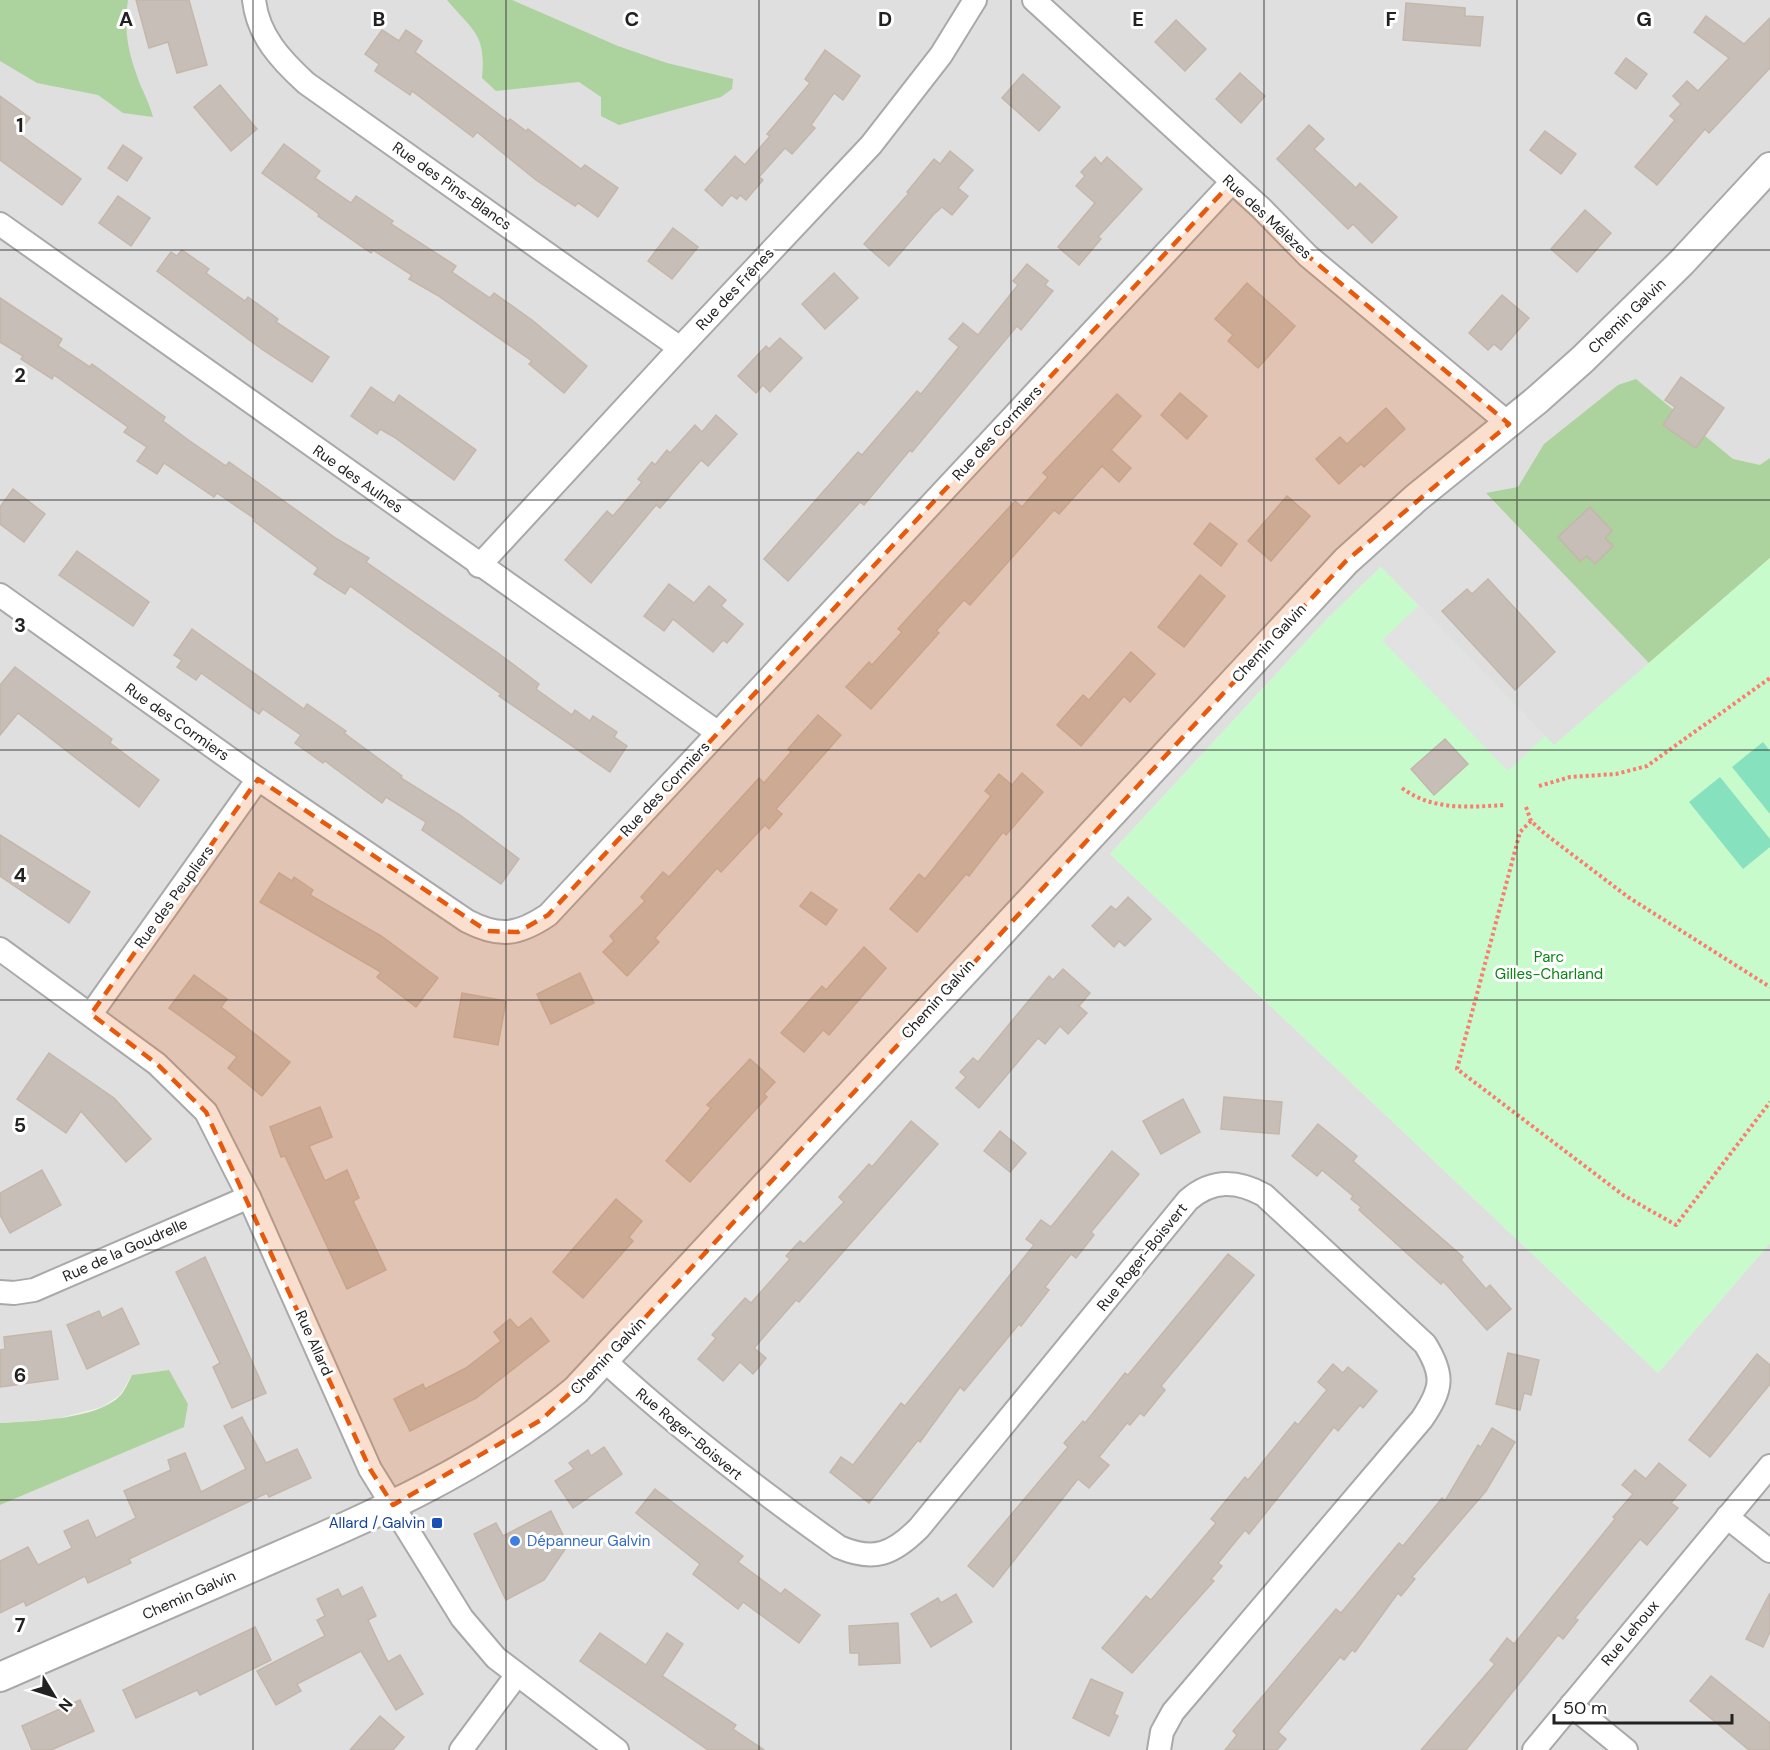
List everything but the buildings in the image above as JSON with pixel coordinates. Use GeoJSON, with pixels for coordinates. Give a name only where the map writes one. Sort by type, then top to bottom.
{"type":"FeatureCollection","features":[{"type":"Feature","properties":{"kind":"street","name":"Rue des Pins-Blancs"},"geometry":{"type":"LineString","coordinates":[[254,0],[262,28],[273,51],[306,83],[680,348]]}},
{"type":"Feature","properties":{"kind":"street","name":"Rue des Frênes"},"geometry":{"type":"LineString","coordinates":[[479,566],[871,145],[934,64],[975,0]]}},
{"type":"Feature","properties":{"kind":"street","name":"Rue des Mélèzes"},"geometry":{"type":"LineString","coordinates":[[1034,0],[1231,183],[1261,208],[1308,256],[1509,424]]}},
{"type":"Feature","properties":{"kind":"street","name":"Chemin Galvin"},"geometry":{"type":"LineString","coordinates":[[0,1677],[393,1505],[470,1465],[541,1420],[576,1390],[604,1361],[1013,917],[1346,561],[1439,479],[1509,424],[1583,359],[1642,303],[1770,167]]}},
{"type":"Feature","properties":{"kind":"street","name":"Rue des Cormiers"},"geometry":{"type":"LineString","coordinates":[[0,596],[258,779],[467,921],[487,931],[518,932],[548,915],[1231,183]]}},
{"type":"Feature","properties":{"kind":"street","name":"Rue des Aulnes"},"geometry":{"type":"LineString","coordinates":[[0,224],[479,566],[717,732]]}},
{"type":"Feature","properties":{"kind":"street","name":"Rue des Peupliers"},"geometry":{"type":"LineString","coordinates":[[91,1014],[258,779]]}},
{"type":"Feature","properties":{"kind":"street","name":"Rue Allard"},"geometry":{"type":"LineString","coordinates":[[0,950],[157,1064],[206,1112],[249,1197],[370,1469],[462,1618],[481,1644],[516,1676],[617,1750]]}},
{"type":"Feature","properties":{"kind":"street","name":"Rue Roger-Boisvert"},"geometry":{"type":"LineString","coordinates":[[604,1361],[752,1486],[839,1547],[855,1554],[870,1556],[887,1552],[904,1543],[919,1528],[1188,1200],[1212,1185],[1228,1183],[1247,1185],[1264,1195],[1425,1344],[1437,1362],[1440,1380],[1435,1400],[1422,1419],[1173,1712],[1162,1732],[1159,1750]]}},
{"type":"Feature","properties":{"kind":"street","name":"Rue de la Goudrelle"},"geometry":{"type":"LineString","coordinates":[[0,1292],[14,1293],[34,1290],[249,1197]]}},
{"type":"Feature","properties":{"kind":"street","name":"Rue Lehoux"},"geometry":{"type":"LineString","coordinates":[[1534,1750],[1770,1466]]}},
{"type":"Feature","properties":{"kind":"street"},"geometry":{"type":"LineString","coordinates":[[1727,1516],[1770,1551]]}},
{"type":"Feature","properties":{"kind":"street"},"geometry":{"type":"LineString","coordinates":[[461,1750],[516,1676]]}},
{"type":"Feature","properties":{"kind":"street"},"geometry":{"type":"LineString","coordinates":[[1570,1705],[1626,1750]]}},
{"type":"Feature","properties":{"kind":"path"},"geometry":{"type":"LineString","coordinates":[[1539,786],[1570,777],[1616,774],[1647,766],[1770,678]]}},
{"type":"Feature","properties":{"kind":"path"},"geometry":{"type":"LineString","coordinates":[[1402,788],[1435,804],[1453,808],[1505,805]]}},
{"type":"Feature","properties":{"kind":"path"},"geometry":{"type":"LineString","coordinates":[[1526,807],[1532,821],[1628,897],[1770,987]]}},
{"type":"Feature","properties":{"kind":"path"},"geometry":{"type":"LineString","coordinates":[[1532,821],[1520,832],[1457,1069],[1623,1195],[1676,1225],[1770,1102]]}},
{"type":"Feature","properties":{"kind":"highlighted area"},"geometry":{"type":"Polygon","coordinates":[[[1231,183],[1308,256],[1509,424],[1346,561],[605,1361],[541,1420],[393,1505],[370,1469],[206,1112],[157,1064],[91,1014],[258,779],[487,931],[518,932],[548,915],[1231,183]]]}},
{"type":"Feature","properties":{"kind":"shaded area"},"geometry":{"type":"Polygon","coordinates":[[[0,0],[1770,0],[1770,558],[1554,746],[1381,567],[1327,619],[1110,854],[1658,1373],[1770,1243],[1770,1750],[0,1750],[0,1505],[183,1427],[188,1404],[168,1370],[132,1375],[120,1395],[102,1407],[56,1419],[0,1423],[0,0]]]}},
{"type":"Feature","properties":{"kind":"shaded area"},"geometry":{"type":"Polygon","coordinates":[[[1419,605],[1545,736],[1508,771],[1382,640],[1419,605]]]}},
{"type":"Feature","properties":{"kind":"green space"},"geometry":{"type":"Polygon","coordinates":[[[0,0],[128,0],[126,28],[128,46],[153,117],[123,113],[98,95],[37,83],[0,61],[0,0]]]}},
{"type":"Feature","properties":{"kind":"green space"},"geometry":{"type":"Polygon","coordinates":[[[447,0],[512,0],[618,46],[667,63],[733,79],[732,89],[721,97],[619,125],[601,116],[601,97],[579,82],[496,91],[482,78],[482,52],[476,34],[447,0]]]}},
{"type":"Feature","properties":{"kind":"green space"},"geometry":{"type":"Polygon","coordinates":[[[1636,379],[1733,459],[1760,465],[1770,458],[1770,558],[1649,663],[1486,493],[1518,487],[1544,444],[1618,385],[1636,379]]]}},
{"type":"Feature","properties":{"kind":"green space","name":"Parc Gilles-Charland"},"geometry":{"type":"Polygon","coordinates":[[[1770,558],[1770,1243],[1658,1373],[1110,854],[1327,619],[1381,567],[1554,745],[1770,558]]]}},
{"type":"Feature","properties":{"kind":"green space"},"geometry":{"type":"Polygon","coordinates":[[[1763,742],[1770,751],[1770,814],[1732,767],[1763,742]]]}},
{"type":"Feature","properties":{"kind":"green space"},"geometry":{"type":"Polygon","coordinates":[[[1720,777],[1770,839],[1770,847],[1743,869],[1689,802],[1720,777]]]}},
{"type":"Feature","properties":{"kind":"green space"},"geometry":{"type":"Polygon","coordinates":[[[169,1370],[188,1404],[184,1427],[0,1505],[0,1423],[64,1418],[96,1410],[121,1395],[132,1375],[169,1370]]]}},
{"type":"Feature","properties":{"kind":"place","name":"Allard / Galvin"},"geometry":{"type":"Point","coordinates":[437,1523]}},
{"type":"Feature","properties":{"kind":"place","name":"Dépanneur Galvin"},"geometry":{"type":"Point","coordinates":[515,1541]}}]}
